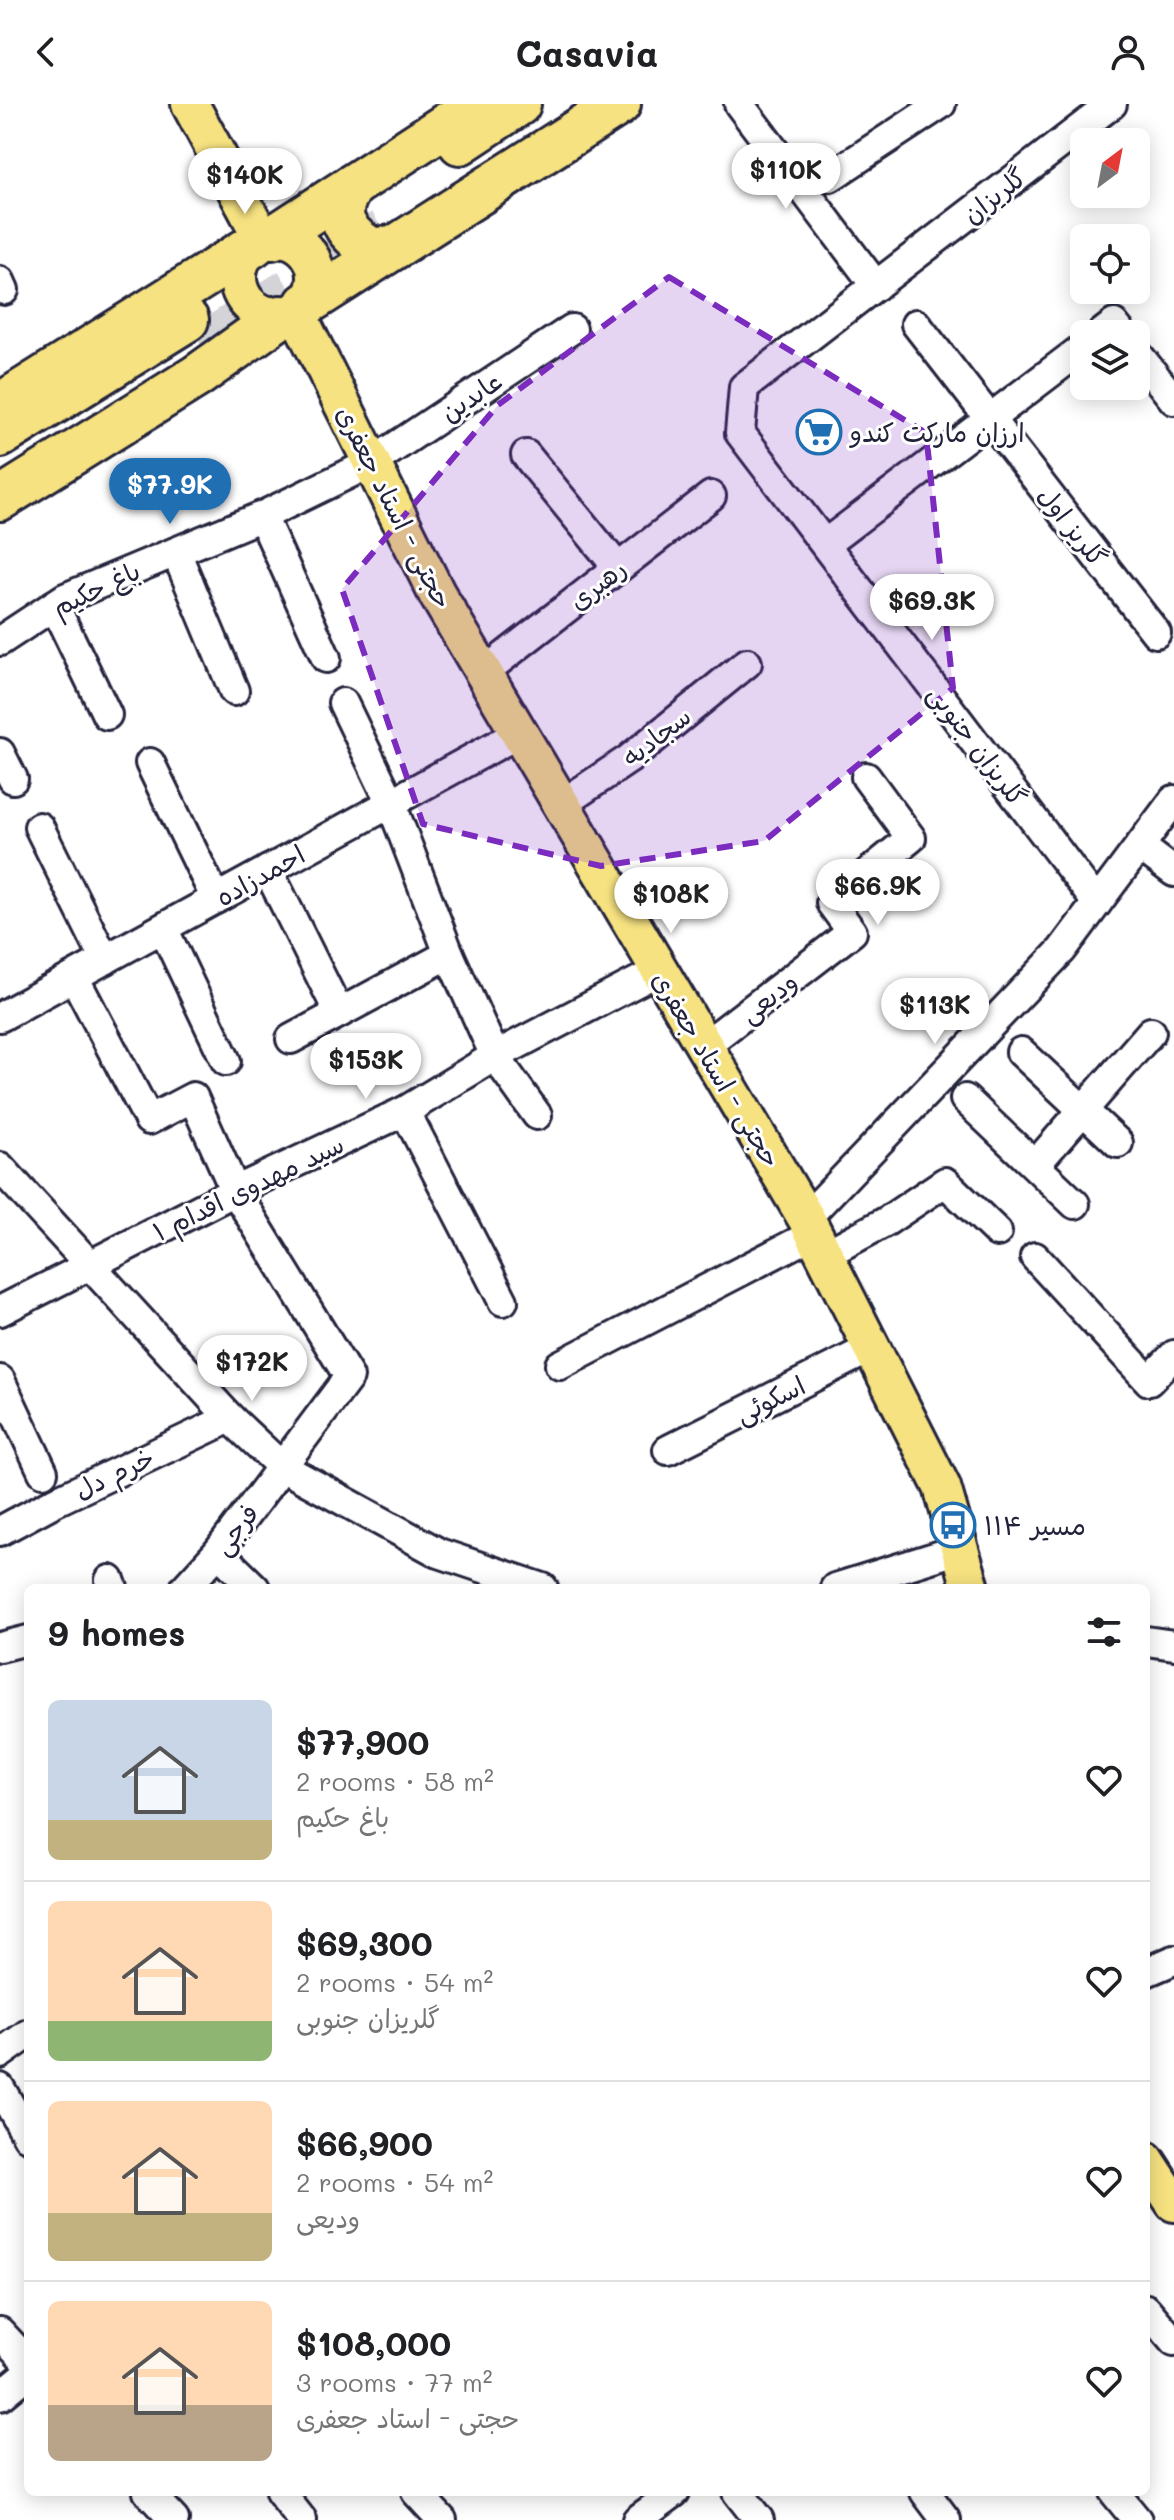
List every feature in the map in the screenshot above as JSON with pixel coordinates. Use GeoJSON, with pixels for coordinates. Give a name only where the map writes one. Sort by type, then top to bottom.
{"type":"FeatureCollection","features":[{"type":"Feature","properties":{"kind":"highway"},"geometry":{"type":"LineString","coordinates":[[0,405],[185,336],[294,311],[478,104]]}},
{"type":"Feature","properties":{"kind":"highway"},"geometry":{"type":"LineString","coordinates":[[374,218],[519,104]]}},
{"type":"Feature","properties":{"kind":"highway"},"geometry":{"type":"LineString","coordinates":[[374,218],[574,104]]}},
{"type":"Feature","properties":{"kind":"highway"},"geometry":{"type":"LineString","coordinates":[[0,499],[185,336],[263,241],[374,218],[619,104]]}},
{"type":"Feature","properties":{"kind":"highway"},"geometry":{"type":"LineString","coordinates":[[0,436],[185,336]]}},
{"type":"Feature","properties":{"kind":"highway"},"geometry":{"type":"LineString","coordinates":[[0,473],[185,336]]}},
{"type":"Feature","properties":{"kind":"main road"},"geometry":{"type":"LineString","coordinates":[[190,104],[263,241]]}},
{"type":"Feature","properties":{"kind":"main road"},"geometry":{"type":"LineString","coordinates":[[263,241],[296,242],[313,259],[316,283],[294,311],[263,313],[249,304],[240,290],[238,273],[243,257],[263,241]]}},
{"type":"Feature","properties":{"kind":"main road","name":"حجتی - استاد جعفری"},"geometry":{"type":"LineString","coordinates":[[294,311],[437,594],[814,1236],[942,1487],[970,1584]]}},
{"type":"Feature","properties":{"kind":"main road"},"geometry":{"type":"LineString","coordinates":[[1150,2166],[1174,2203]]}},
{"type":"Feature","properties":{"kind":"street"},"geometry":{"type":"LineString","coordinates":[[739,104],[876,286]]}},
{"type":"Feature","properties":{"kind":"street"},"geometry":{"type":"LineString","coordinates":[[830,177],[941,104]]}},
{"type":"Feature","properties":{"kind":"street","name":"گلریزان"},"geometry":{"type":"LineString","coordinates":[[744,387],[1112,104]]}},
{"type":"Feature","properties":{"kind":"street","name":"گلریز اول"},"geometry":{"type":"LineString","coordinates":[[916,324],[1156,633]]}},
{"type":"Feature","properties":{"kind":"street","name":"عابدین"},"geometry":{"type":"LineString","coordinates":[[371,463],[572,329]]}},
{"type":"Feature","properties":{"kind":"street"},"geometry":{"type":"LineString","coordinates":[[825,544],[1070,358]]}},
{"type":"Feature","properties":{"kind":"street"},"geometry":{"type":"LineString","coordinates":[[1150,370],[1174,400]]}},
{"type":"Feature","properties":{"kind":"street","name":"گلریزان جنوبی"},"geometry":{"type":"LineString","coordinates":[[744,387],[740,433],[1097,903]]}},
{"type":"Feature","properties":{"kind":"street"},"geometry":{"type":"LineString","coordinates":[[526,455],[618,568]]}},
{"type":"Feature","properties":{"kind":"street","name":"باغ حکیم"},"geometry":{"type":"LineString","coordinates":[[0,641],[54,605],[262,516],[371,463]]}},
{"type":"Feature","properties":{"kind":"street","name":"رهبری"},"geometry":{"type":"LineString","coordinates":[[484,672],[711,496]]}},
{"type":"Feature","properties":{"kind":"street"},"geometry":{"type":"LineString","coordinates":[[262,516],[326,658]]}},
{"type":"Feature","properties":{"kind":"street"},"geometry":{"type":"LineString","coordinates":[[176,552],[234,691]]}},
{"type":"Feature","properties":{"kind":"street"},"geometry":{"type":"LineString","coordinates":[[54,605],[107,715]]}},
{"type":"Feature","properties":{"kind":"street","name":"سجادیه"},"geometry":{"type":"LineString","coordinates":[[562,804],[629,759],[747,663]]}},
{"type":"Feature","properties":{"kind":"street"},"geometry":{"type":"LineString","coordinates":[[343,703],[391,803],[449,954],[495,1056],[537,1115]]}},
{"type":"Feature","properties":{"kind":"street","name":"احمدزاده"},"geometry":{"type":"LineString","coordinates":[[0,1017],[519,733]]}},
{"type":"Feature","properties":{"kind":"street"},"geometry":{"type":"LineString","coordinates":[[0,753],[13,779]]}},
{"type":"Feature","properties":{"kind":"street"},"geometry":{"type":"LineString","coordinates":[[150,763],[216,899]]}},
{"type":"Feature","properties":{"kind":"street","name":"ودیعی"},"geometry":{"type":"LineString","coordinates":[[704,1046],[852,932],[831,903],[911,838],[866,777]]}},
{"type":"Feature","properties":{"kind":"street"},"geometry":{"type":"LineString","coordinates":[[814,1236],[1062,950],[1174,800]]}},
{"type":"Feature","properties":{"kind":"street"},"geometry":{"type":"LineString","coordinates":[[39,827],[105,960]]}},
{"type":"Feature","properties":{"kind":"street"},"geometry":{"type":"LineString","coordinates":[[1140,846],[1174,872]]}},
{"type":"Feature","properties":{"kind":"street"},"geometry":{"type":"LineString","coordinates":[[268,870],[339,1013]]}},
{"type":"Feature","properties":{"kind":"street"},"geometry":{"type":"LineString","coordinates":[[163,928],[226,1061]]}},
{"type":"Feature","properties":{"kind":"street"},"geometry":{"type":"LineString","coordinates":[[291,1039],[449,954]]}},
{"type":"Feature","properties":{"kind":"street","name":"سید مهدوی اقدام ۱"},"geometry":{"type":"LineString","coordinates":[[0,1311],[235,1191],[405,1111],[495,1056],[658,971]]}},
{"type":"Feature","properties":{"kind":"street"},"geometry":{"type":"LineString","coordinates":[[74,977],[149,1120],[193,1097],[235,1191]]}},
{"type":"Feature","properties":{"kind":"street"},"geometry":{"type":"LineString","coordinates":[[1036,1164],[1151,1032]]}},
{"type":"Feature","properties":{"kind":"street"},"geometry":{"type":"LineString","coordinates":[[1021,1052],[1118,1143]]}},
{"type":"Feature","properties":{"kind":"street"},"geometry":{"type":"LineString","coordinates":[[965,1099],[1075,1204]]}},
{"type":"Feature","properties":{"kind":"street"},"geometry":{"type":"LineString","coordinates":[[405,1111],[503,1301]]}},
{"type":"Feature","properties":{"kind":"street"},"geometry":{"type":"LineString","coordinates":[[0,1167],[230,1418],[282,1467],[439,1553],[531,1584]]}},
{"type":"Feature","properties":{"kind":"street"},"geometry":{"type":"LineString","coordinates":[[560,1365],[814,1236],[887,1221],[945,1182],[997,1232]]}},
{"type":"Feature","properties":{"kind":"street","name":"فرجی"},"geometry":{"type":"LineString","coordinates":[[189,1584],[218,1552],[349,1377],[235,1191]]}},
{"type":"Feature","properties":{"kind":"street"},"geometry":{"type":"LineString","coordinates":[[1035,1257],[1149,1381],[1174,1355]]}},
{"type":"Feature","properties":{"kind":"street","name":"اسکوئی"},"geometry":{"type":"LineString","coordinates":[[668,1450],[871,1348]]}},
{"type":"Feature","properties":{"kind":"street"},"geometry":{"type":"LineString","coordinates":[[0,1380],[43,1472]]}},
{"type":"Feature","properties":{"kind":"street","name":"خرم دل"},"geometry":{"type":"LineString","coordinates":[[0,1531],[230,1418]]}},
{"type":"Feature","properties":{"kind":"street"},"geometry":{"type":"LineString","coordinates":[[848,1584],[960,1549]]}},
{"type":"Feature","properties":{"kind":"street"},"geometry":{"type":"LineString","coordinates":[[218,1552],[251,1584]]}},
{"type":"Feature","properties":{"kind":"street"},"geometry":{"type":"LineString","coordinates":[[0,1647],[24,1641]]}},
{"type":"Feature","properties":{"kind":"street"},"geometry":{"type":"LineString","coordinates":[[1150,1642],[1174,1645]]}},
{"type":"Feature","properties":{"kind":"street"},"geometry":{"type":"LineString","coordinates":[[1150,1970],[1174,1960]]}},
{"type":"Feature","properties":{"kind":"street"},"geometry":{"type":"LineString","coordinates":[[0,2054],[24,2037]]}},
{"type":"Feature","properties":{"kind":"street"},"geometry":{"type":"LineString","coordinates":[[0,2088],[24,2130]]}},
{"type":"Feature","properties":{"kind":"street"},"geometry":{"type":"LineString","coordinates":[[1150,2314],[1174,2342]]}},
{"type":"Feature","properties":{"kind":"street"},"geometry":{"type":"LineString","coordinates":[[0,2332],[24,2358]]}},
{"type":"Feature","properties":{"kind":"street"},"geometry":{"type":"LineString","coordinates":[[0,2396],[24,2376]]}},
{"type":"Feature","properties":{"kind":"street"},"geometry":{"type":"LineString","coordinates":[[152,2496],[174,2520]]}},
{"type":"Feature","properties":{"kind":"street"},"geometry":{"type":"LineString","coordinates":[[420,2496],[442,2520]]}},
{"type":"Feature","properties":{"kind":"street"},"geometry":{"type":"LineString","coordinates":[[637,2520],[670,2496]]}},
{"type":"Feature","properties":{"kind":"street"},"geometry":{"type":"LineString","coordinates":[[740,2496],[759,2520]]}},
{"type":"Feature","properties":{"kind":"street"},"geometry":{"type":"LineString","coordinates":[[928,2496],[946,2520]]}},
{"type":"Feature","properties":{"kind":"street"},"geometry":{"type":"LineString","coordinates":[[1117,2496],[1137,2520]]}},
{"type":"Feature","properties":{"kind":"highlighted area"},"geometry":{"type":"Polygon","coordinates":[[[669,277],[926,433],[953,688],[764,841],[601,866],[423,824],[342,589],[498,405],[669,277]]]}},
{"type":"Feature","properties":{"kind":"tunnel"},"geometry":{"type":"LineString","coordinates":[[201,345],[383,230]]}},
{"type":"Feature","properties":{"kind":"place","name":"ارزان مارکت کندو"},"geometry":{"type":"Point","coordinates":[819,432]}},
{"type":"Feature","properties":{"kind":"place","name":"مسیر ۱۱۴"},"geometry":{"type":"Point","coordinates":[953,1525]}}]}
